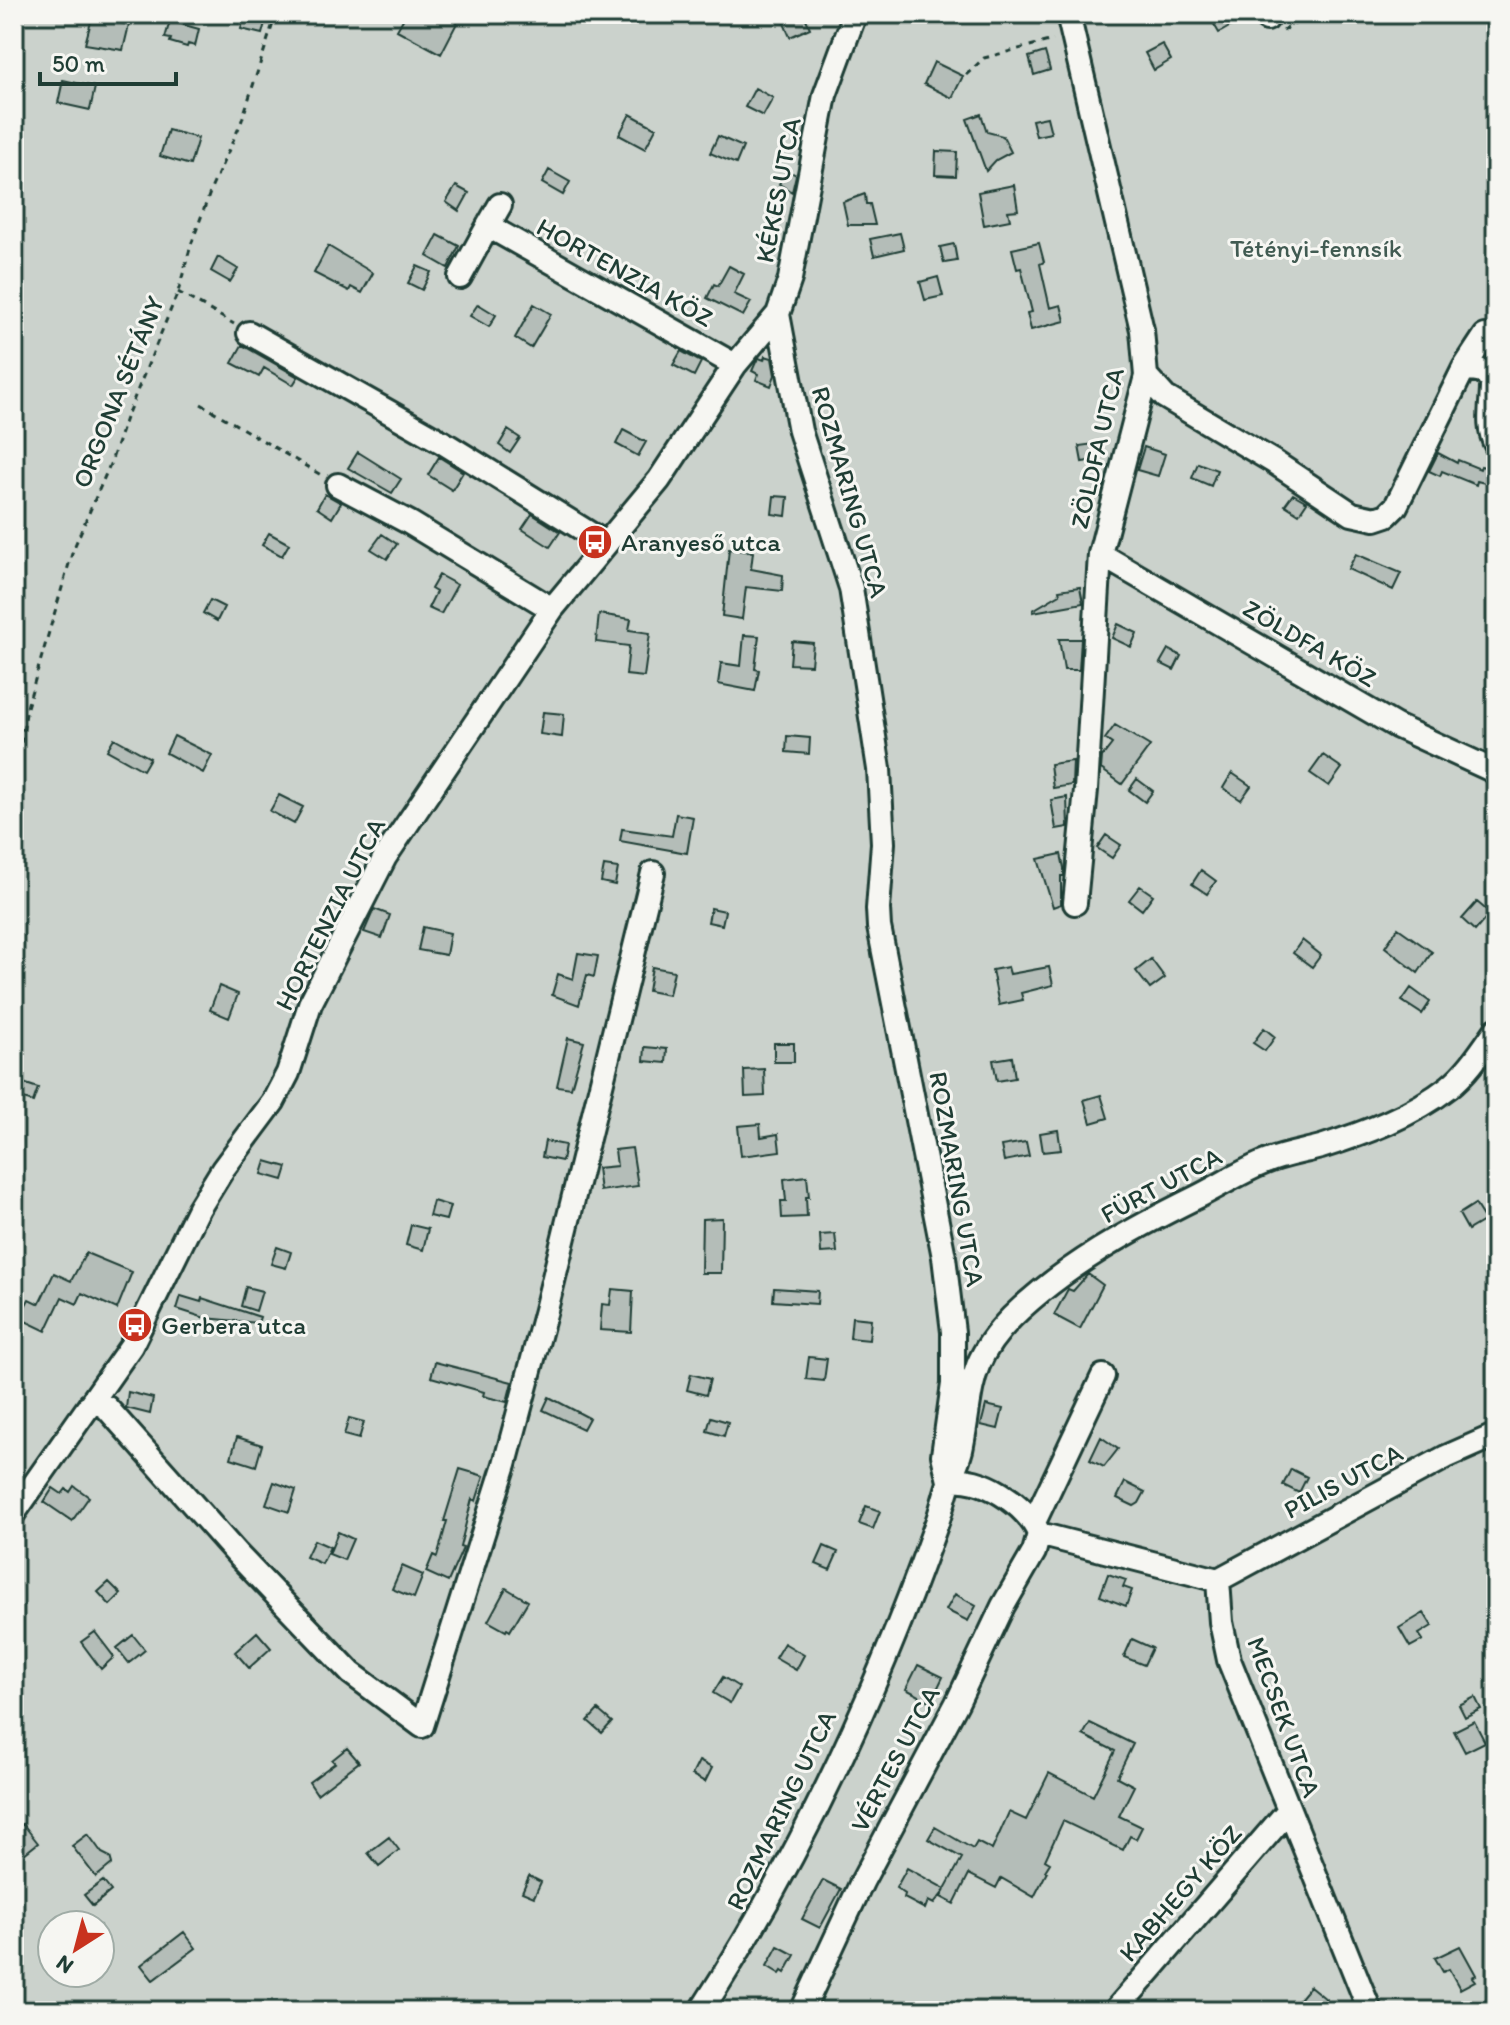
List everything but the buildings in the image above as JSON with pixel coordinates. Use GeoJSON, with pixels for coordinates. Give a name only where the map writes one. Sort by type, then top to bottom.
{"type":"FeatureCollection","features":[{"type":"Feature","properties":{"kind":"street","name":"KÉKES UTCA"},"geometry":{"type":"LineString","coordinates":[[735,365],[778,314],[790,279],[825,95],[855,14]]}},
{"type":"Feature","properties":{"kind":"street","name":"ZÖLDFA UTCA"},"geometry":{"type":"LineString","coordinates":[[1070,24],[1142,330],[1146,376],[1100,554],[1086,790],[1075,903]]}},
{"type":"Feature","properties":{"kind":"street"},"geometry":{"type":"LineString","coordinates":[[460,277],[500,205]]}},
{"type":"Feature","properties":{"kind":"street","name":"HORTENZIA KÖZ"},"geometry":{"type":"LineString","coordinates":[[488,226],[735,365]]}},
{"type":"Feature","properties":{"kind":"street","name":"ROZMARING UTCA"},"geometry":{"type":"LineString","coordinates":[[701,2011],[745,1943],[821,1802],[899,1620],[936,1526],[949,1481],[943,1455],[953,1384],[953,1332],[944,1257],[879,927],[883,843],[879,769],[851,588],[800,431],[778,314]]}},
{"type":"Feature","properties":{"kind":"street"},"geometry":{"type":"LineString","coordinates":[[249,333],[442,442],[605,543]]}},
{"type":"Feature","properties":{"kind":"street"},"geometry":{"type":"LineString","coordinates":[[1146,376],[1165,397],[1274,462],[1352,514],[1375,519],[1387,515],[1396,506],[1464,368],[1485,336]]}},
{"type":"Feature","properties":{"kind":"street","name":"HORTENZIA UTCA"},"geometry":{"type":"LineString","coordinates":[[14,1513],[131,1346],[199,1208],[223,1169],[273,1102],[288,1073],[310,1004],[385,857],[552,609],[659,480],[735,365]]}},
{"type":"Feature","properties":{"kind":"street"},"geometry":{"type":"LineString","coordinates":[[1464,368],[1483,371],[1492,381],[1489,412],[1496,445]]}},
{"type":"Feature","properties":{"kind":"street"},"geometry":{"type":"LineString","coordinates":[[338,485],[512,582],[552,609]]}},
{"type":"Feature","properties":{"kind":"street","name":"ZÖLDFA KÖZ"},"geometry":{"type":"LineString","coordinates":[[1100,554],[1396,726],[1496,772]]}},
{"type":"Feature","properties":{"kind":"street"},"geometry":{"type":"LineString","coordinates":[[95,1400],[107,1408],[247,1565],[351,1673],[422,1726],[513,1433],[653,873]]}},
{"type":"Feature","properties":{"kind":"street","name":"FÜRT UTCA"},"geometry":{"type":"LineString","coordinates":[[949,1481],[962,1448],[970,1386],[977,1362],[1013,1317],[1037,1296],[1096,1252],[1141,1225],[1264,1163],[1386,1124],[1424,1103],[1449,1086],[1496,1030]]}},
{"type":"Feature","properties":{"kind":"street","name":"VÉRTES UTCA"},"geometry":{"type":"LineString","coordinates":[[802,2011],[862,1882],[957,1703],[1003,1606],[1034,1552],[1037,1528],[1103,1376]]}},
{"type":"Feature","properties":{"kind":"street","name":"PILIS UTCA"},"geometry":{"type":"LineString","coordinates":[[1218,1580],[1446,1457],[1496,1435]]}},
{"type":"Feature","properties":{"kind":"street"},"geometry":{"type":"LineString","coordinates":[[949,1481],[961,1478],[990,1488],[1021,1509],[1037,1528],[1218,1580]]}},
{"type":"Feature","properties":{"kind":"street","name":"MECSEK UTCA"},"geometry":{"type":"LineString","coordinates":[[1218,1580],[1221,1622],[1229,1660],[1370,2011]]}},
{"type":"Feature","properties":{"kind":"street","name":"KABHEGY KÖZ"},"geometry":{"type":"LineString","coordinates":[[1115,2011],[1288,1811]]}},
{"type":"Feature","properties":{"kind":"path","name":"ORGONA SÉTÁNY"},"geometry":{"type":"LineString","coordinates":[[14,790],[27,707],[73,550],[178,292],[196,231],[241,123],[276,14]]}},
{"type":"Feature","properties":{"kind":"path"},"geometry":{"type":"LineString","coordinates":[[1266,17],[1284,31],[1311,14]]}},
{"type":"Feature","properties":{"kind":"path"},"geometry":{"type":"LineString","coordinates":[[966,75],[984,58],[1070,24]]}},
{"type":"Feature","properties":{"kind":"path"},"geometry":{"type":"LineString","coordinates":[[178,292],[249,333]]}},
{"type":"Feature","properties":{"kind":"path"},"geometry":{"type":"LineString","coordinates":[[201,404],[338,485]]}},
{"type":"Feature","properties":{"kind":"green space","name":"Tétényi-fennsík"},"geometry":{"type":"Polygon","coordinates":[[[14,14],[1496,14],[1496,2011],[14,2011],[14,14]]]}},
{"type":"Feature","properties":{"kind":"place","name":"Aranyeső utca"},"geometry":{"type":"Point","coordinates":[595,542]}},
{"type":"Feature","properties":{"kind":"place","name":"Gerbera utca"},"geometry":{"type":"Point","coordinates":[135,1325]}}]}
